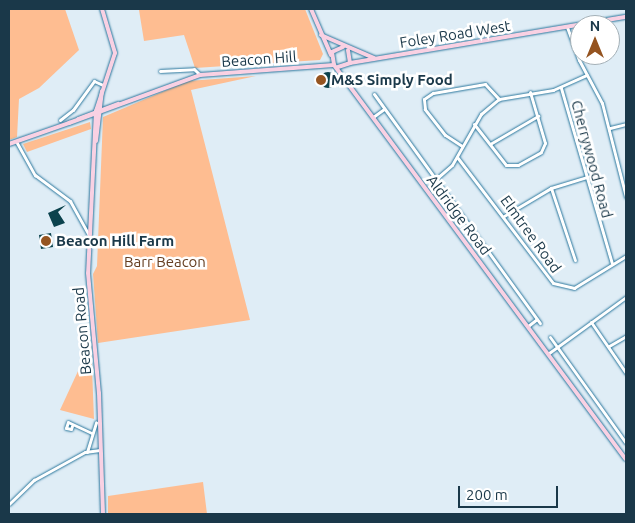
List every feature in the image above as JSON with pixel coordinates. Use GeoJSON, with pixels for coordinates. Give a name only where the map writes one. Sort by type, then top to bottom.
{"type":"FeatureCollection","features":[{"type":"Feature","properties":{"kind":"main road","name":"Beacon Road"},"geometry":{"type":"LineString","coordinates":[[102,9],[115,47],[103,84],[98,112],[89,235],[103,514]]}},
{"type":"Feature","properties":{"kind":"main road"},"geometry":{"type":"LineString","coordinates":[[311,9],[335,66],[349,64]]}},
{"type":"Feature","properties":{"kind":"main road","name":"Foley Road West"},"geometry":{"type":"LineString","coordinates":[[349,64],[626,17]]}},
{"type":"Feature","properties":{"kind":"main road"},"geometry":{"type":"LineString","coordinates":[[321,35],[348,50],[349,64],[346,78]]}},
{"type":"Feature","properties":{"kind":"main road"},"geometry":{"type":"LineString","coordinates":[[330,56],[335,49],[343,47]]}},
{"type":"Feature","properties":{"kind":"main road","name":"Foley Road West"},"geometry":{"type":"LineString","coordinates":[[348,50],[377,59]]}},
{"type":"Feature","properties":{"kind":"main road","name":"Beacon Hill"},"geometry":{"type":"LineString","coordinates":[[319,66],[330,56]]}},
{"type":"Feature","properties":{"kind":"main road","name":"Beacon Hill"},"geometry":{"type":"LineString","coordinates":[[9,144],[17,143],[200,74],[335,66]]}},
{"type":"Feature","properties":{"kind":"main road","name":"Aldridge Road"},"geometry":{"type":"LineString","coordinates":[[335,66],[346,78],[626,459]]}},
{"type":"Feature","properties":{"kind":"street"},"geometry":{"type":"LineString","coordinates":[[567,27],[586,76],[602,103],[610,128],[626,197]]}},
{"type":"Feature","properties":{"kind":"street","name":"Beacon Hill"},"geometry":{"type":"LineString","coordinates":[[160,71],[194,69],[200,74]]}},
{"type":"Feature","properties":{"kind":"street"},"geometry":{"type":"LineString","coordinates":[[436,179],[457,157],[474,124],[499,99],[561,88],[586,76]]}},
{"type":"Feature","properties":{"kind":"street"},"geometry":{"type":"LineString","coordinates":[[60,120],[72,110],[94,81],[103,84]]}},
{"type":"Feature","properties":{"kind":"street"},"geometry":{"type":"LineString","coordinates":[[462,146],[445,135],[425,109],[427,96],[485,84],[499,99]]}},
{"type":"Feature","properties":{"kind":"street","name":"Cherrywood Road"},"geometry":{"type":"LineString","coordinates":[[561,88],[612,263]]}},
{"type":"Feature","properties":{"kind":"street"},"geometry":{"type":"LineString","coordinates":[[474,124],[506,165],[512,166],[541,152],[545,143],[530,92]]}},
{"type":"Feature","properties":{"kind":"street","name":"Aldridge Road"},"geometry":{"type":"LineString","coordinates":[[374,94],[540,323]]}},
{"type":"Feature","properties":{"kind":"street"},"geometry":{"type":"LineString","coordinates":[[373,117],[384,109]]}},
{"type":"Feature","properties":{"kind":"street"},"geometry":{"type":"LineString","coordinates":[[490,144],[538,116]]}},
{"type":"Feature","properties":{"kind":"street"},"geometry":{"type":"LineString","coordinates":[[610,128],[626,124]]}},
{"type":"Feature","properties":{"kind":"street"},"geometry":{"type":"LineString","coordinates":[[17,143],[35,175],[70,201],[89,235]]}},
{"type":"Feature","properties":{"kind":"street","name":"Elmtree Road"},"geometry":{"type":"LineString","coordinates":[[457,157],[558,286],[574,288],[626,256]]}},
{"type":"Feature","properties":{"kind":"street"},"geometry":{"type":"LineString","coordinates":[[504,216],[551,188],[586,177]]}},
{"type":"Feature","properties":{"kind":"street"},"geometry":{"type":"LineString","coordinates":[[551,188],[571,254],[575,260]]}},
{"type":"Feature","properties":{"kind":"street"},"geometry":{"type":"LineString","coordinates":[[549,353],[626,297]]}},
{"type":"Feature","properties":{"kind":"street"},"geometry":{"type":"LineString","coordinates":[[528,326],[537,319]]}},
{"type":"Feature","properties":{"kind":"street"},"geometry":{"type":"LineString","coordinates":[[591,322],[626,373]]}},
{"type":"Feature","properties":{"kind":"street"},"geometry":{"type":"LineString","coordinates":[[609,346],[626,336]]}},
{"type":"Feature","properties":{"kind":"street"},"geometry":{"type":"LineString","coordinates":[[550,337],[626,443]]}},
{"type":"Feature","properties":{"kind":"street"},"geometry":{"type":"LineString","coordinates":[[571,384],[578,378]]}},
{"type":"Feature","properties":{"kind":"street"},"geometry":{"type":"LineString","coordinates":[[87,452],[96,422]]}},
{"type":"Feature","properties":{"kind":"street"},"geometry":{"type":"LineString","coordinates":[[72,426],[92,433]]}},
{"type":"Feature","properties":{"kind":"street"},"geometry":{"type":"LineString","coordinates":[[9,504],[34,480],[87,452],[100,450]]}},
{"type":"Feature","properties":{"kind":"green space"},"geometry":{"type":"Polygon","coordinates":[[[9,9],[65,9],[79,50],[39,88],[19,99],[17,137],[9,140],[9,9]]]}},
{"type":"Feature","properties":{"kind":"green space"},"geometry":{"type":"Polygon","coordinates":[[[305,9],[323,54],[320,60],[195,68],[184,35],[144,41],[139,10],[305,9]]]}},
{"type":"Feature","properties":{"kind":"green space","name":"Barr Beacon"},"geometry":{"type":"Polygon","coordinates":[[[256,76],[191,90],[250,320],[98,343],[93,274],[97,266],[103,117],[188,81],[256,76]]]}},
{"type":"Feature","properties":{"kind":"green space"},"geometry":{"type":"Polygon","coordinates":[[[90,122],[91,129],[27,152],[23,144],[90,122]]]}},
{"type":"Feature","properties":{"kind":"green space"},"geometry":{"type":"Polygon","coordinates":[[[91,343],[94,419],[60,410],[91,343]]]}},
{"type":"Feature","properties":{"kind":"green space"},"geometry":{"type":"Polygon","coordinates":[[[203,482],[207,514],[108,514],[108,496],[203,482]]]}},
{"type":"Feature","properties":{"kind":"building"},"geometry":{"type":"Polygon","coordinates":[[[325,72],[331,72],[336,77],[334,86],[325,88],[320,83],[320,77],[325,72]]]}},
{"type":"Feature","properties":{"kind":"building"},"geometry":{"type":"Polygon","coordinates":[[[66,205],[58,212],[65,223],[54,227],[48,213],[66,205]]]}},
{"type":"Feature","properties":{"kind":"building","name":"Beacon Hill Farm"},"geometry":{"type":"Polygon","coordinates":[[[51,233],[53,247],[41,249],[39,235],[51,233]]]}},
{"type":"Feature","properties":{"kind":"place","name":"M&S Simply Food"},"geometry":{"type":"Point","coordinates":[321,80]}},
{"type":"Feature","properties":{"kind":"place","name":"Beacon Hill Farm"},"geometry":{"type":"Point","coordinates":[46,241]}}]}
